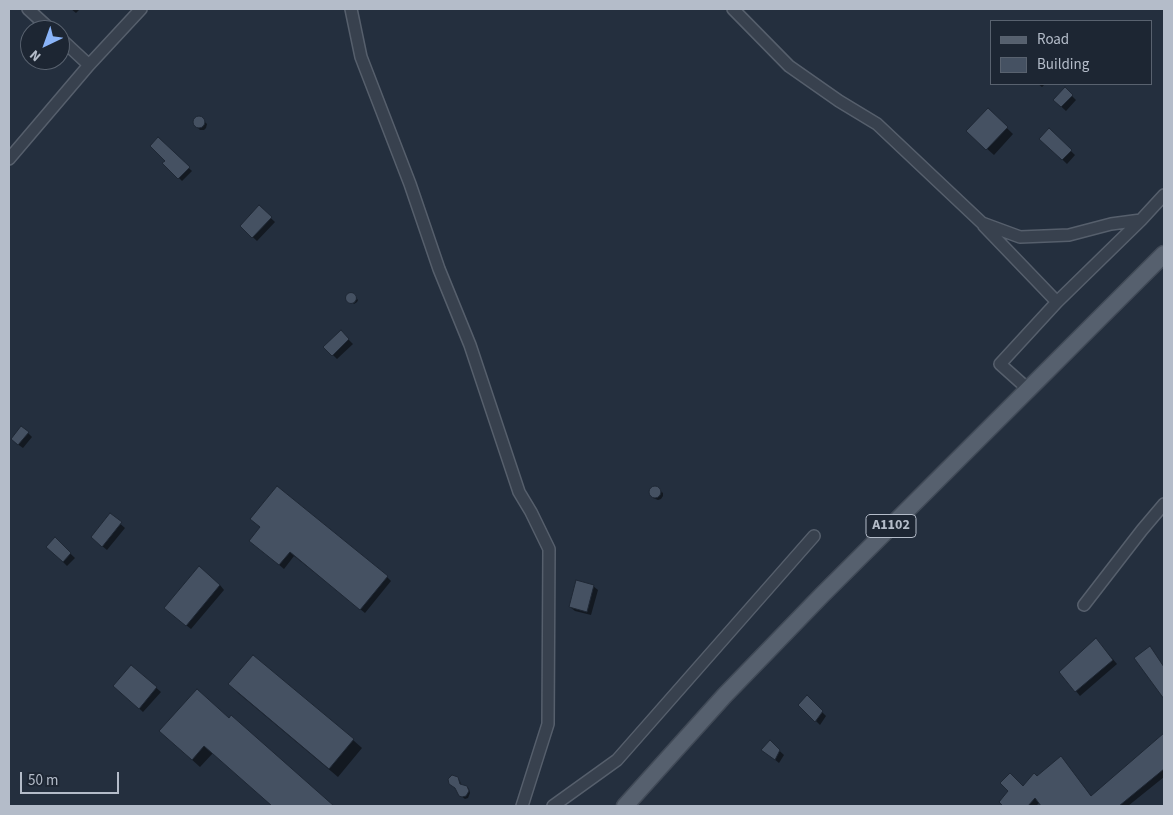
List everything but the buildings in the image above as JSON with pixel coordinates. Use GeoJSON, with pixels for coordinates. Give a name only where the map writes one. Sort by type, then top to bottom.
{"type":"FeatureCollection","features":[{"type":"Feature","properties":{"kind":"main road","name":"A1102"},"geometry":{"type":"LineString","coordinates":[[625,806],[725,695],[822,595],[1164,254]]}},
{"type":"Feature","properties":{"kind":"street"},"geometry":{"type":"LineString","coordinates":[[28,9],[40,20]]}},
{"type":"Feature","properties":{"kind":"street"},"geometry":{"type":"LineString","coordinates":[[9,159],[89,65],[141,9]]}},
{"type":"Feature","properties":{"kind":"street"},"geometry":{"type":"LineString","coordinates":[[351,9],[361,57],[470,345],[519,492],[532,512],[548,550],[548,724],[522,806]]}},
{"type":"Feature","properties":{"kind":"street"},"geometry":{"type":"LineString","coordinates":[[733,9],[789,66],[839,102],[877,124],[982,223],[1057,302]]}},
{"type":"Feature","properties":{"kind":"street"},"geometry":{"type":"LineString","coordinates":[[70,47],[89,65]]}},
{"type":"Feature","properties":{"kind":"street"},"geometry":{"type":"LineString","coordinates":[[1029,390],[1000,364],[1057,302],[1164,195]]}},
{"type":"Feature","properties":{"kind":"street"},"geometry":{"type":"LineString","coordinates":[[982,223],[1020,237],[1069,235],[1112,224],[1141,220]]}},
{"type":"Feature","properties":{"kind":"street"},"geometry":{"type":"LineString","coordinates":[[1084,605],[1164,504]]}},
{"type":"Feature","properties":{"kind":"street"},"geometry":{"type":"LineString","coordinates":[[553,806],[617,760],[814,536]]}}]}
